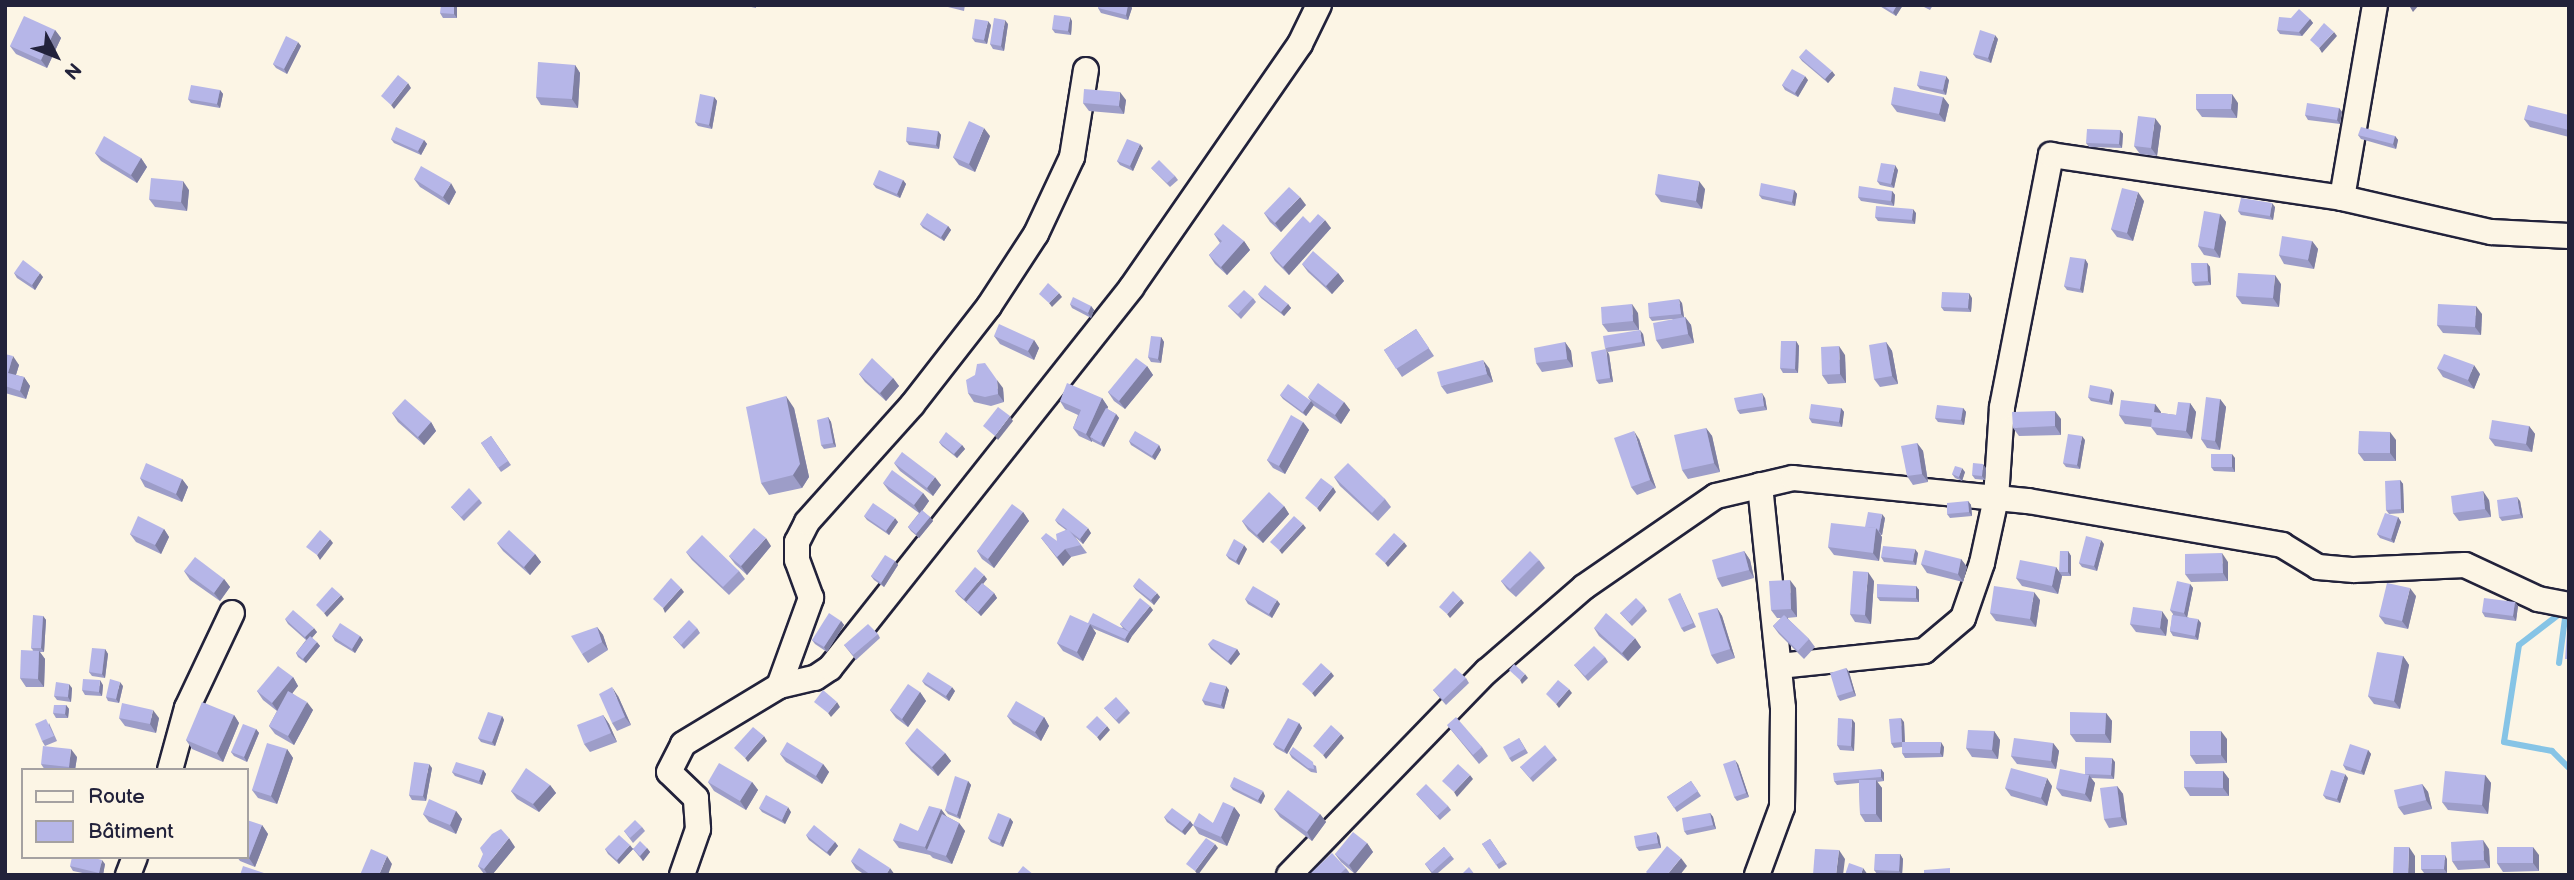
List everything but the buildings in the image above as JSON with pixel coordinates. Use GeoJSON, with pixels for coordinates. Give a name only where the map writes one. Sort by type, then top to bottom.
{"type":"FeatureCollection","features":[{"type":"Feature","properties":{"kind":"street"},"geometry":{"type":"LineString","coordinates":[[682,875],[698,829],[696,798],[669,772],[683,744],[779,686],[815,678],[830,668],[1114,310],[1300,44],[1319,5]]}},
{"type":"Feature","properties":{"kind":"street"},"geometry":{"type":"LineString","coordinates":[[2342,198],[2375,5]]}},
{"type":"Feature","properties":{"kind":"street"},"geometry":{"type":"LineString","coordinates":[[779,686],[811,598],[797,560],[797,542],[807,522],[912,405],[989,306],[1036,234],[1072,157],[1086,70]]}},
{"type":"Feature","properties":{"kind":"street"},"geometry":{"type":"LineString","coordinates":[[1779,666],[1895,655],[1937,644],[1963,618],[1982,563],[1996,498],[2002,407],[2051,155],[2342,198],[2491,232],[2569,236]]}},
{"type":"Feature","properties":{"kind":"street"},"geometry":{"type":"LineString","coordinates":[[1289,875],[1487,671],[1584,587],[1716,496],[1793,478],[1996,498],[2283,545],[2318,567],[2465,565],[2538,599],[2569,605]]}},
{"type":"Feature","properties":{"kind":"street"},"geometry":{"type":"LineString","coordinates":[[1757,875],[1782,807],[1779,666],[1760,485]]}},
{"type":"Feature","properties":{"kind":"street"},"geometry":{"type":"LineString","coordinates":[[171,768],[187,708],[232,612]]}},
{"type":"Feature","properties":{"kind":"waterway"},"geometry":{"type":"LineString","coordinates":[[2559,663],[2566,611]]}},
{"type":"Feature","properties":{"kind":"waterway"},"geometry":{"type":"LineString","coordinates":[[2562,612],[2519,645],[2504,742],[2552,751],[2569,768]]}}]}
